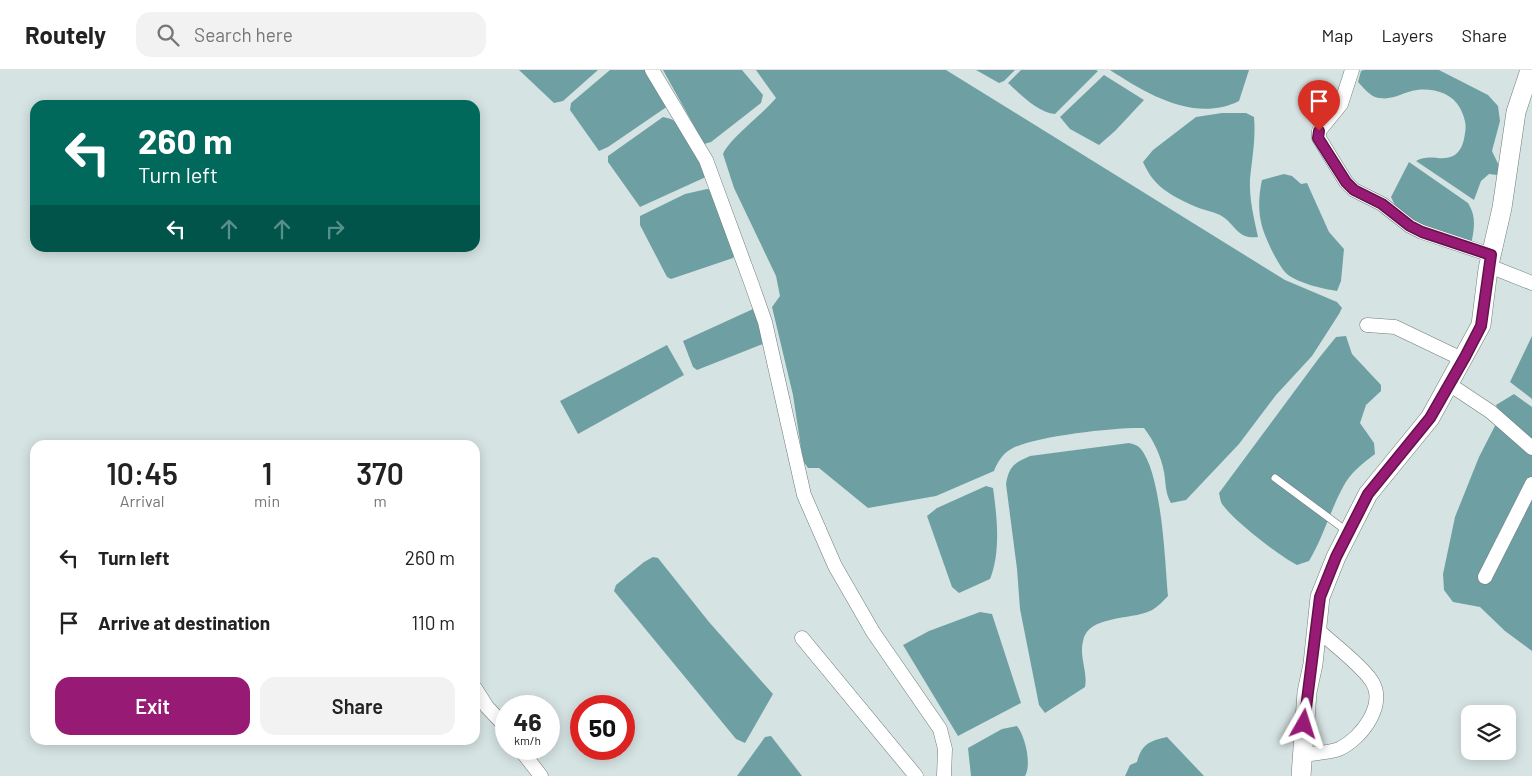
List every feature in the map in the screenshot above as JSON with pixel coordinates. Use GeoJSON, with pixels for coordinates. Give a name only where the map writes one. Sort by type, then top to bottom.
{"type":"FeatureCollection","features":[{"type":"Feature","properties":{"kind":"main road"},"geometry":{"type":"LineString","coordinates":[[1301,776],[1307,692],[1318,630],[1320,597],[1368,494],[1430,418],[1464,360],[1481,326],[1490,260],[1502,208],[1516,112],[1530,70]]}},
{"type":"Feature","properties":{"kind":"street"},"geometry":{"type":"LineString","coordinates":[[652,70],[706,160],[752,285],[765,322],[804,495],[842,581],[940,729],[945,749],[944,776]]}},
{"type":"Feature","properties":{"kind":"street"},"geometry":{"type":"LineString","coordinates":[[1352,70],[1341,104],[1319,131],[1318,138],[1346,182],[1354,190],[1382,204],[1410,226],[1490,260],[1532,283]]}},
{"type":"Feature","properties":{"kind":"street"},"geometry":{"type":"LineString","coordinates":[[1367,325],[1395,327],[1464,360]]}},
{"type":"Feature","properties":{"kind":"street"},"geometry":{"type":"LineString","coordinates":[[1450,384],[1491,412],[1532,448]]}},
{"type":"Feature","properties":{"kind":"street"},"geometry":{"type":"LineString","coordinates":[[1485,577],[1532,484]]}},
{"type":"Feature","properties":{"kind":"street"},"geometry":{"type":"LineString","coordinates":[[1302,755],[1338,749],[1347,744],[1364,728],[1375,708],[1375,693],[1371,680],[1318,630]]}},
{"type":"Feature","properties":{"kind":"street"},"geometry":{"type":"LineString","coordinates":[[802,638],[916,776]]}},
{"type":"Feature","properties":{"kind":"street"},"geometry":{"type":"LineString","coordinates":[[480,696],[495,715]]}},
{"type":"Feature","properties":{"kind":"street"},"geometry":{"type":"LineString","coordinates":[[529,760],[541,776]]}},
{"type":"Feature","properties":{"kind":"lane"},"geometry":{"type":"LineString","coordinates":[[1275,478],[1349,532]]}},
{"type":"Feature","properties":{"kind":"water"},"geometry":{"type":"Polygon","coordinates":[[[519,70],[598,70],[563,101],[554,103],[519,70]]]}},
{"type":"Feature","properties":{"kind":"water"},"geometry":{"type":"Polygon","coordinates":[[[610,70],[647,70],[668,106],[608,147],[599,151],[570,110],[571,103],[610,70]]]}},
{"type":"Feature","properties":{"kind":"water"},"geometry":{"type":"Polygon","coordinates":[[[663,70],[742,70],[763,95],[761,103],[711,142],[704,144],[663,70]]]}},
{"type":"Feature","properties":{"kind":"water"},"geometry":{"type":"Polygon","coordinates":[[[756,70],[946,70],[1285,280],[1337,302],[1342,308],[1312,356],[1276,395],[1239,444],[1186,500],[1171,503],[1161,460],[1154,443],[1144,428],[1131,428],[1077,433],[1024,444],[1006,452],[994,471],[936,496],[868,508],[819,468],[808,468],[803,461],[793,395],[772,307],[780,296],[776,276],[734,188],[723,154],[732,141],[776,98],[756,70]]]}},
{"type":"Feature","properties":{"kind":"water"},"geometry":{"type":"Polygon","coordinates":[[[976,70],[1015,70],[1004,81],[999,83],[976,70]]]}},
{"type":"Feature","properties":{"kind":"water"},"geometry":{"type":"Polygon","coordinates":[[[1021,70],[1098,71],[1055,114],[1036,107],[1008,83],[1021,70]]]}},
{"type":"Feature","properties":{"kind":"water"},"geometry":{"type":"Polygon","coordinates":[[[1110,70],[1249,70],[1239,101],[1222,107],[1205,109],[1172,103],[1155,96],[1110,70]]]}},
{"type":"Feature","properties":{"kind":"water"},"geometry":{"type":"Polygon","coordinates":[[[1439,70],[1488,95],[1498,106],[1500,121],[1492,151],[1500,168],[1497,175],[1489,174],[1481,181],[1474,200],[1416,161],[1426,158],[1448,158],[1456,154],[1460,149],[1464,140],[1466,126],[1463,114],[1457,103],[1447,95],[1429,90],[1412,91],[1392,98],[1375,97],[1358,82],[1361,71],[1439,70]]]}},
{"type":"Feature","properties":{"kind":"water"},"geometry":{"type":"Polygon","coordinates":[[[1104,75],[1144,100],[1099,145],[1070,129],[1060,117],[1104,75]]]}},
{"type":"Feature","properties":{"kind":"water"},"geometry":{"type":"Polygon","coordinates":[[[1222,113],[1246,113],[1254,117],[1250,194],[1258,237],[1245,236],[1220,215],[1197,207],[1170,194],[1152,178],[1143,162],[1153,150],[1196,117],[1222,113]]]}},
{"type":"Feature","properties":{"kind":"water"},"geometry":{"type":"Polygon","coordinates":[[[663,117],[681,125],[708,176],[640,207],[608,162],[608,156],[663,117]]]}},
{"type":"Feature","properties":{"kind":"water"},"geometry":{"type":"Polygon","coordinates":[[[1409,162],[1468,203],[1474,218],[1471,245],[1425,228],[1404,215],[1396,207],[1391,197],[1409,162]]]}},
{"type":"Feature","properties":{"kind":"water"},"geometry":{"type":"Polygon","coordinates":[[[1284,174],[1292,176],[1301,184],[1307,183],[1329,232],[1344,249],[1341,281],[1337,291],[1304,283],[1287,274],[1279,264],[1268,242],[1259,212],[1262,180],[1284,174]]]}},
{"type":"Feature","properties":{"kind":"water"},"geometry":{"type":"Polygon","coordinates":[[[707,189],[712,190],[736,253],[733,258],[671,279],[667,277],[640,225],[640,216],[685,194],[707,189]]]}},
{"type":"Feature","properties":{"kind":"water"},"geometry":{"type":"Polygon","coordinates":[[[753,309],[765,343],[697,370],[693,367],[683,341],[753,309]]]}},
{"type":"Feature","properties":{"kind":"water"},"geometry":{"type":"Polygon","coordinates":[[[1346,336],[1352,354],[1381,385],[1381,391],[1366,405],[1360,423],[1374,443],[1375,454],[1349,477],[1338,496],[1309,561],[1297,565],[1268,546],[1236,519],[1222,504],[1219,493],[1319,358],[1336,337],[1346,336]]]}},
{"type":"Feature","properties":{"kind":"water"},"geometry":{"type":"Polygon","coordinates":[[[1532,336],[1532,399],[1510,382],[1532,336]]]}},
{"type":"Feature","properties":{"kind":"water"},"geometry":{"type":"Polygon","coordinates":[[[667,345],[684,375],[578,434],[560,401],[667,345]]]}},
{"type":"Feature","properties":{"kind":"water"},"geometry":{"type":"Polygon","coordinates":[[[1514,394],[1532,407],[1532,651],[1505,631],[1480,607],[1453,602],[1444,590],[1443,574],[1455,517],[1479,457],[1500,416],[1496,405],[1514,394]]]}},
{"type":"Feature","properties":{"kind":"water"},"geometry":{"type":"Polygon","coordinates":[[[1129,443],[1140,448],[1153,477],[1158,497],[1164,541],[1168,596],[1150,611],[1101,622],[1093,627],[1087,633],[1082,647],[1085,687],[1045,713],[1039,705],[1020,609],[1006,484],[1007,478],[1013,466],[1030,456],[1129,443]]]}},
{"type":"Feature","properties":{"kind":"water"},"geometry":{"type":"Polygon","coordinates":[[[986,486],[993,488],[997,534],[996,557],[990,579],[959,593],[952,587],[927,516],[937,508],[986,486]]]}},
{"type":"Feature","properties":{"kind":"water"},"geometry":{"type":"Polygon","coordinates":[[[653,557],[658,558],[709,622],[773,694],[745,743],[736,739],[614,591],[616,585],[653,557]]]}},
{"type":"Feature","properties":{"kind":"water"},"geometry":{"type":"Polygon","coordinates":[[[980,612],[992,614],[1021,703],[958,736],[903,645],[929,631],[980,612]]]}},
{"type":"Feature","properties":{"kind":"water"},"geometry":{"type":"Polygon","coordinates":[[[1017,726],[1023,736],[1027,750],[1028,765],[1025,776],[971,776],[968,748],[1002,729],[1017,726]]]}},
{"type":"Feature","properties":{"kind":"water"},"geometry":{"type":"Polygon","coordinates":[[[771,736],[802,776],[737,776],[765,737],[771,736]]]}},
{"type":"Feature","properties":{"kind":"water"},"geometry":{"type":"Polygon","coordinates":[[[1167,737],[1204,776],[1125,776],[1130,765],[1137,762],[1141,751],[1147,744],[1167,737]]]}},
{"type":"Feature","properties":{"kind":"route"},"geometry":{"type":"LineString","coordinates":[[1304,724],[1307,692],[1318,630],[1320,597],[1336,557],[1368,494],[1430,418],[1481,326],[1484,292],[1491,255],[1422,232],[1410,226],[1382,204],[1354,190],[1346,182],[1318,138],[1319,131]]}}]}
